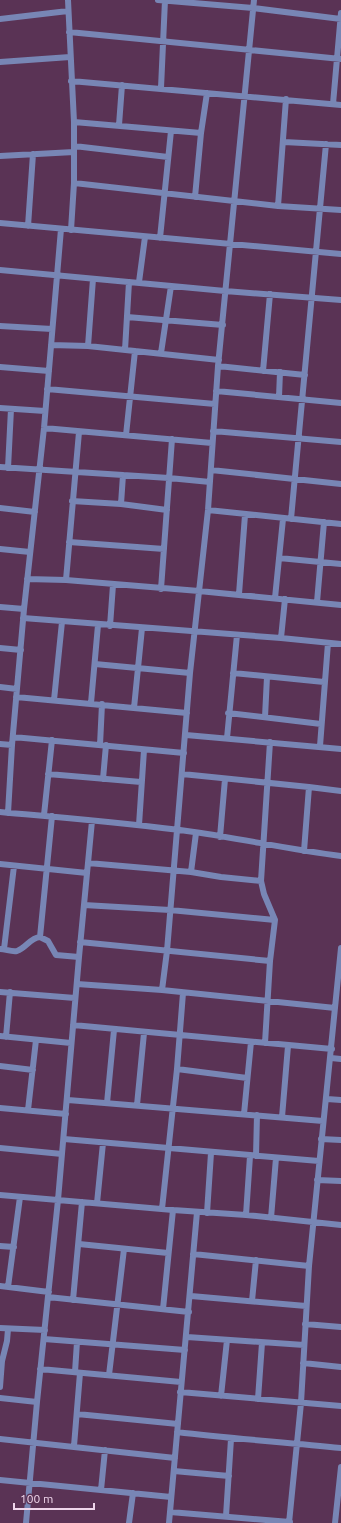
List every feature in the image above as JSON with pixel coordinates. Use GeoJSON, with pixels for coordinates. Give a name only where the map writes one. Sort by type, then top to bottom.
{"type":"FeatureCollection","features":[{"type":"Feature","properties":{"kind":"street"},"geometry":{"type":"LineString","coordinates":[[68,0],[74,122],[74,183],[71,230]]}},
{"type":"Feature","properties":{"kind":"street"},"geometry":{"type":"LineString","coordinates":[[158,0],[253,8],[341,19]]}},
{"type":"Feature","properties":{"kind":"street"},"geometry":{"type":"LineString","coordinates":[[161,88],[165,0]]}},
{"type":"Feature","properties":{"kind":"street"},"geometry":{"type":"LineString","coordinates":[[162,990],[167,950],[186,736],[190,673],[196,631],[208,510],[218,363],[223,325],[225,291],[231,244],[254,0]]}},
{"type":"Feature","properties":{"kind":"street"},"geometry":{"type":"LineString","coordinates":[[0,19],[68,11]]}},
{"type":"Feature","properties":{"kind":"street"},"geometry":{"type":"LineString","coordinates":[[332,104],[338,59],[341,13]]}},
{"type":"Feature","properties":{"kind":"street"},"geometry":{"type":"LineString","coordinates":[[69,32],[338,59]]}},
{"type":"Feature","properties":{"kind":"street"},"geometry":{"type":"LineString","coordinates":[[0,62],[70,57]]}},
{"type":"Feature","properties":{"kind":"street"},"geometry":{"type":"LineString","coordinates":[[71,81],[341,105]]}},
{"type":"Feature","properties":{"kind":"street"},"geometry":{"type":"LineString","coordinates":[[119,125],[122,85]]}},
{"type":"Feature","properties":{"kind":"street"},"geometry":{"type":"LineString","coordinates":[[195,197],[201,133],[207,93]]}},
{"type":"Feature","properties":{"kind":"street"},"geometry":{"type":"LineString","coordinates":[[278,206],[286,100]]}},
{"type":"Feature","properties":{"kind":"street"},"geometry":{"type":"LineString","coordinates":[[74,122],[201,133]]}},
{"type":"Feature","properties":{"kind":"street"},"geometry":{"type":"LineString","coordinates":[[160,238],[170,131]]}},
{"type":"Feature","properties":{"kind":"street"},"geometry":{"type":"LineString","coordinates":[[284,142],[341,145]]}},
{"type":"Feature","properties":{"kind":"street"},"geometry":{"type":"LineString","coordinates":[[291,519],[296,479],[326,144]]}},
{"type":"Feature","properties":{"kind":"street"},"geometry":{"type":"LineString","coordinates":[[0,156],[74,149],[168,157]]}},
{"type":"Feature","properties":{"kind":"street"},"geometry":{"type":"LineString","coordinates":[[28,226],[33,154]]}},
{"type":"Feature","properties":{"kind":"street"},"geometry":{"type":"LineString","coordinates":[[74,183],[278,206],[341,210]]}},
{"type":"Feature","properties":{"kind":"street"},"geometry":{"type":"LineString","coordinates":[[0,223],[341,254]]}},
{"type":"Feature","properties":{"kind":"street"},"geometry":{"type":"LineString","coordinates":[[8,812],[20,650],[40,470],[50,345],[62,229]]}},
{"type":"Feature","properties":{"kind":"street"},"geometry":{"type":"LineString","coordinates":[[139,282],[145,237]]}},
{"type":"Feature","properties":{"kind":"street"},"geometry":{"type":"LineString","coordinates":[[0,270],[225,291],[341,300]]}},
{"type":"Feature","properties":{"kind":"street"},"geometry":{"type":"LineString","coordinates":[[88,346],[93,279]]}},
{"type":"Feature","properties":{"kind":"street"},"geometry":{"type":"LineString","coordinates":[[125,350],[128,282]]}},
{"type":"Feature","properties":{"kind":"street"},"geometry":{"type":"LineString","coordinates":[[161,353],[170,286]]}},
{"type":"Feature","properties":{"kind":"street"},"geometry":{"type":"LineString","coordinates":[[263,371],[270,294]]}},
{"type":"Feature","properties":{"kind":"street"},"geometry":{"type":"LineString","coordinates":[[127,317],[223,325]]}},
{"type":"Feature","properties":{"kind":"street"},"geometry":{"type":"LineString","coordinates":[[0,326],[52,329]]}},
{"type":"Feature","properties":{"kind":"street"},"geometry":{"type":"LineString","coordinates":[[50,345],[88,346],[161,353],[263,371],[305,375]]}},
{"type":"Feature","properties":{"kind":"street"},"geometry":{"type":"LineString","coordinates":[[126,435],[135,351]]}},
{"type":"Feature","properties":{"kind":"street"},"geometry":{"type":"LineString","coordinates":[[0,367],[49,371]]}},
{"type":"Feature","properties":{"kind":"street"},"geometry":{"type":"LineString","coordinates":[[279,397],[280,372]]}},
{"type":"Feature","properties":{"kind":"street"},"geometry":{"type":"LineString","coordinates":[[47,389],[215,404]]}},
{"type":"Feature","properties":{"kind":"street"},"geometry":{"type":"LineString","coordinates":[[216,391],[341,403]]}},
{"type":"Feature","properties":{"kind":"street"},"geometry":{"type":"LineString","coordinates":[[0,408],[45,411]]}},
{"type":"Feature","properties":{"kind":"street"},"geometry":{"type":"LineString","coordinates":[[8,468],[11,409]]}},
{"type":"Feature","properties":{"kind":"street"},"geometry":{"type":"LineString","coordinates":[[44,428],[212,443]]}},
{"type":"Feature","properties":{"kind":"street"},"geometry":{"type":"LineString","coordinates":[[213,431],[341,442]]}},
{"type":"Feature","properties":{"kind":"street"},"geometry":{"type":"LineString","coordinates":[[66,580],[72,501],[80,432]]}},
{"type":"Feature","properties":{"kind":"street"},"geometry":{"type":"LineString","coordinates":[[161,589],[172,439]]}},
{"type":"Feature","properties":{"kind":"street"},"geometry":{"type":"LineString","coordinates":[[0,467],[75,471],[210,482]]}},
{"type":"Feature","properties":{"kind":"street"},"geometry":{"type":"LineString","coordinates":[[210,470],[341,484]]}},
{"type":"Feature","properties":{"kind":"street"},"geometry":{"type":"LineString","coordinates":[[121,504],[124,475]]}},
{"type":"Feature","properties":{"kind":"street"},"geometry":{"type":"LineString","coordinates":[[72,501],[121,504],[167,510]]}},
{"type":"Feature","properties":{"kind":"street"},"geometry":{"type":"LineString","coordinates":[[0,508],[35,512]]}},
{"type":"Feature","properties":{"kind":"street"},"geometry":{"type":"LineString","coordinates":[[208,510],[341,524]]}},
{"type":"Feature","properties":{"kind":"street"},"geometry":{"type":"LineString","coordinates":[[239,594],[245,515]]}},
{"type":"Feature","properties":{"kind":"street"},"geometry":{"type":"LineString","coordinates":[[275,598],[283,519]]}},
{"type":"Feature","properties":{"kind":"street"},"geometry":{"type":"LineString","coordinates":[[317,602],[324,522]]}},
{"type":"Feature","properties":{"kind":"street"},"geometry":{"type":"LineString","coordinates":[[69,542],[164,549]]}},
{"type":"Feature","properties":{"kind":"street"},"geometry":{"type":"LineString","coordinates":[[0,549],[30,552]]}},
{"type":"Feature","properties":{"kind":"street"},"geometry":{"type":"LineString","coordinates":[[279,558],[341,564]]}},
{"type":"Feature","properties":{"kind":"street"},"geometry":{"type":"LineString","coordinates":[[27,579],[66,580],[341,604]]}},
{"type":"Feature","properties":{"kind":"street"},"geometry":{"type":"LineString","coordinates":[[110,626],[113,585]]}},
{"type":"Feature","properties":{"kind":"street"},"geometry":{"type":"LineString","coordinates":[[281,638],[285,599]]}},
{"type":"Feature","properties":{"kind":"street"},"geometry":{"type":"LineString","coordinates":[[0,607],[24,610]]}},
{"type":"Feature","properties":{"kind":"street"},"geometry":{"type":"LineString","coordinates":[[23,618],[341,644]]}},
{"type":"Feature","properties":{"kind":"street"},"geometry":{"type":"LineString","coordinates":[[54,700],[62,622]]}},
{"type":"Feature","properties":{"kind":"street"},"geometry":{"type":"LineString","coordinates":[[91,703],[98,625]]}},
{"type":"Feature","properties":{"kind":"street"},"geometry":{"type":"LineString","coordinates":[[134,708],[142,628]]}},
{"type":"Feature","properties":{"kind":"street"},"geometry":{"type":"LineString","coordinates":[[226,738],[237,635]]}},
{"type":"Feature","properties":{"kind":"street"},"geometry":{"type":"LineString","coordinates":[[320,746],[328,643]]}},
{"type":"Feature","properties":{"kind":"street"},"geometry":{"type":"LineString","coordinates":[[0,648],[20,650]]}},
{"type":"Feature","properties":{"kind":"street"},"geometry":{"type":"LineString","coordinates":[[95,664],[190,673]]}},
{"type":"Feature","properties":{"kind":"street"},"geometry":{"type":"LineString","coordinates":[[233,673],[324,682]]}},
{"type":"Feature","properties":{"kind":"street"},"geometry":{"type":"LineString","coordinates":[[265,717],[267,677]]}},
{"type":"Feature","properties":{"kind":"street"},"geometry":{"type":"LineString","coordinates":[[0,687],[17,689]]}},
{"type":"Feature","properties":{"kind":"street"},"geometry":{"type":"LineString","coordinates":[[16,697],[187,712]]}},
{"type":"Feature","properties":{"kind":"street"},"geometry":{"type":"LineString","coordinates":[[102,704],[103,779]]}},
{"type":"Feature","properties":{"kind":"street"},"geometry":{"type":"LineString","coordinates":[[228,713],[321,724]]}},
{"type":"Feature","properties":{"kind":"street"},"geometry":{"type":"LineString","coordinates":[[186,736],[226,738],[341,749]]}},
{"type":"Feature","properties":{"kind":"street"},"geometry":{"type":"LineString","coordinates":[[13,737],[184,753]]}},
{"type":"Feature","properties":{"kind":"street"},"geometry":{"type":"LineString","coordinates":[[44,815],[52,740]]}},
{"type":"Feature","properties":{"kind":"street"},"geometry":{"type":"LineString","coordinates":[[265,1043],[270,961],[275,920],[264,894],[261,880],[270,742]]}},
{"type":"Feature","properties":{"kind":"street"},"geometry":{"type":"LineString","coordinates":[[0,744],[12,745]]}},
{"type":"Feature","properties":{"kind":"street"},"geometry":{"type":"LineString","coordinates":[[139,825],[144,750]]}},
{"type":"Feature","properties":{"kind":"street"},"geometry":{"type":"LineString","coordinates":[[48,774],[142,782]]}},
{"type":"Feature","properties":{"kind":"street"},"geometry":{"type":"LineString","coordinates":[[182,774],[341,791]]}},
{"type":"Feature","properties":{"kind":"street"},"geometry":{"type":"LineString","coordinates":[[220,837],[225,779]]}},
{"type":"Feature","properties":{"kind":"street"},"geometry":{"type":"LineString","coordinates":[[304,851],[309,788]]}},
{"type":"Feature","properties":{"kind":"street"},"geometry":{"type":"LineString","coordinates":[[0,812],[139,825],[341,856]]}},
{"type":"Feature","properties":{"kind":"street"},"geometry":{"type":"LineString","coordinates":[[40,937],[52,816]]}},
{"type":"Feature","properties":{"kind":"street"},"geometry":{"type":"LineString","coordinates":[[27,1523],[40,1369],[68,1100],[71,1043],[92,821]]}},
{"type":"Feature","properties":{"kind":"street"},"geometry":{"type":"LineString","coordinates":[[191,872],[196,833]]}},
{"type":"Feature","properties":{"kind":"street"},"geometry":{"type":"LineString","coordinates":[[88,863],[261,880]]}},
{"type":"Feature","properties":{"kind":"street"},"geometry":{"type":"LineString","coordinates":[[0,864],[87,873]]}},
{"type":"Feature","properties":{"kind":"street"},"geometry":{"type":"LineString","coordinates":[[14,866],[2,949],[17,951],[32,940],[40,937],[48,941],[56,954],[79,958]]}},
{"type":"Feature","properties":{"kind":"street"},"geometry":{"type":"LineString","coordinates":[[84,905],[170,910],[275,920]]}},
{"type":"Feature","properties":{"kind":"street"},"geometry":{"type":"LineString","coordinates":[[80,942],[270,961]]}},
{"type":"Feature","properties":{"kind":"street"},"geometry":{"type":"LineString","coordinates":[[170,1512],[290,1523],[301,1403],[309,1266],[323,1121],[327,1099],[332,1049],[338,1018],[335,1008],[341,948]]}},
{"type":"Feature","properties":{"kind":"street"},"geometry":{"type":"LineString","coordinates":[[77,984],[162,990],[335,1008]]}},
{"type":"Feature","properties":{"kind":"street"},"geometry":{"type":"LineString","coordinates":[[0,992],[75,998]]}},
{"type":"Feature","properties":{"kind":"street"},"geometry":{"type":"LineString","coordinates":[[10,992],[3,1037],[71,1043]]}},
{"type":"Feature","properties":{"kind":"street"},"geometry":{"type":"LineString","coordinates":[[162,1209],[177,1069],[183,993]]}},
{"type":"Feature","properties":{"kind":"street"},"geometry":{"type":"LineString","coordinates":[[73,1026],[332,1049]]}},
{"type":"Feature","properties":{"kind":"street"},"geometry":{"type":"LineString","coordinates":[[107,1103],[114,1030]]}},
{"type":"Feature","properties":{"kind":"street"},"geometry":{"type":"LineString","coordinates":[[137,1105],[144,1032]]}},
{"type":"Feature","properties":{"kind":"street"},"geometry":{"type":"LineString","coordinates":[[28,1110],[36,1040]]}},
{"type":"Feature","properties":{"kind":"street"},"geometry":{"type":"LineString","coordinates":[[244,1114],[251,1042]]}},
{"type":"Feature","properties":{"kind":"street"},"geometry":{"type":"LineString","coordinates":[[282,1117],[288,1046]]}},
{"type":"Feature","properties":{"kind":"street"},"geometry":{"type":"LineString","coordinates":[[331,1058],[341,1059]]}},
{"type":"Feature","properties":{"kind":"street"},"geometry":{"type":"LineString","coordinates":[[0,1066],[32,1070]]}},
{"type":"Feature","properties":{"kind":"street"},"geometry":{"type":"LineString","coordinates":[[177,1069],[247,1078]]}},
{"type":"Feature","properties":{"kind":"street"},"geometry":{"type":"LineString","coordinates":[[327,1099],[341,1100]]}},
{"type":"Feature","properties":{"kind":"street"},"geometry":{"type":"LineString","coordinates":[[68,1100],[323,1121]]}},
{"type":"Feature","properties":{"kind":"street"},"geometry":{"type":"LineString","coordinates":[[0,1108],[66,1114]]}},
{"type":"Feature","properties":{"kind":"street"},"geometry":{"type":"LineString","coordinates":[[246,1215],[257,1115]]}},
{"type":"Feature","properties":{"kind":"street"},"geometry":{"type":"LineString","coordinates":[[64,1139],[211,1153],[319,1161]]}},
{"type":"Feature","properties":{"kind":"street"},"geometry":{"type":"LineString","coordinates":[[321,1139],[341,1140]]}},
{"type":"Feature","properties":{"kind":"street"},"geometry":{"type":"LineString","coordinates":[[97,1203],[103,1143]]}},
{"type":"Feature","properties":{"kind":"street"},"geometry":{"type":"LineString","coordinates":[[0,1148],[62,1154]]}},
{"type":"Feature","properties":{"kind":"street"},"geometry":{"type":"LineString","coordinates":[[206,1213],[211,1153]]}},
{"type":"Feature","properties":{"kind":"street"},"geometry":{"type":"LineString","coordinates":[[271,1218],[276,1158]]}},
{"type":"Feature","properties":{"kind":"street"},"geometry":{"type":"LineString","coordinates":[[317,1180],[341,1181]]}},
{"type":"Feature","properties":{"kind":"street"},"geometry":{"type":"LineString","coordinates":[[0,1194],[206,1213],[246,1215],[341,1225]]}},
{"type":"Feature","properties":{"kind":"street"},"geometry":{"type":"LineString","coordinates":[[8,1287],[20,1196]]}},
{"type":"Feature","properties":{"kind":"street"},"geometry":{"type":"LineString","coordinates":[[73,1300],[82,1202]]}},
{"type":"Feature","properties":{"kind":"street"},"geometry":{"type":"LineString","coordinates":[[163,1309],[173,1210]]}},
{"type":"Feature","properties":{"kind":"street"},"geometry":{"type":"LineString","coordinates":[[169,1523],[180,1392],[191,1296],[197,1212]]}},
{"type":"Feature","properties":{"kind":"street"},"geometry":{"type":"LineString","coordinates":[[79,1244],[168,1253]]}},
{"type":"Feature","properties":{"kind":"street"},"geometry":{"type":"LineString","coordinates":[[0,1246],[14,1248]]}},
{"type":"Feature","properties":{"kind":"street"},"geometry":{"type":"LineString","coordinates":[[109,1376],[124,1249]]}},
{"type":"Feature","properties":{"kind":"street"},"geometry":{"type":"LineString","coordinates":[[194,1254],[309,1266]]}},
{"type":"Feature","properties":{"kind":"street"},"geometry":{"type":"LineString","coordinates":[[252,1302],[256,1260]]}},
{"type":"Feature","properties":{"kind":"street"},"geometry":{"type":"LineString","coordinates":[[0,1286],[73,1300],[189,1312]]}},
{"type":"Feature","properties":{"kind":"street"},"geometry":{"type":"LineString","coordinates":[[191,1296],[306,1306]]}},
{"type":"Feature","properties":{"kind":"street"},"geometry":{"type":"LineString","coordinates":[[305,1324],[341,1327]]}},
{"type":"Feature","properties":{"kind":"street"},"geometry":{"type":"LineString","coordinates":[[0,1328],[44,1330]]}},
{"type":"Feature","properties":{"kind":"street"},"geometry":{"type":"LineString","coordinates":[[0,1387],[1,1361],[7,1345],[8,1329]]}},
{"type":"Feature","properties":{"kind":"street"},"geometry":{"type":"LineString","coordinates":[[187,1337],[304,1345]]}},
{"type":"Feature","properties":{"kind":"street"},"geometry":{"type":"LineString","coordinates":[[44,1339],[185,1350]]}},
{"type":"Feature","properties":{"kind":"street"},"geometry":{"type":"LineString","coordinates":[[221,1396],[227,1340]]}},
{"type":"Feature","properties":{"kind":"street"},"geometry":{"type":"LineString","coordinates":[[74,1446],[77,1414],[77,1342]]}},
{"type":"Feature","properties":{"kind":"street"},"geometry":{"type":"LineString","coordinates":[[258,1399],[262,1343]]}},
{"type":"Feature","properties":{"kind":"street"},"geometry":{"type":"LineString","coordinates":[[303,1363],[341,1367]]}},
{"type":"Feature","properties":{"kind":"street"},"geometry":{"type":"LineString","coordinates":[[40,1369],[181,1382]]}},
{"type":"Feature","properties":{"kind":"street"},"geometry":{"type":"LineString","coordinates":[[180,1392],[341,1406]]}},
{"type":"Feature","properties":{"kind":"street"},"geometry":{"type":"LineString","coordinates":[[0,1398],[37,1402]]}},
{"type":"Feature","properties":{"kind":"street"},"geometry":{"type":"LineString","coordinates":[[77,1414],[178,1424]]}},
{"type":"Feature","properties":{"kind":"street"},"geometry":{"type":"LineString","coordinates":[[177,1432],[341,1448]]}},
{"type":"Feature","properties":{"kind":"street"},"geometry":{"type":"LineString","coordinates":[[226,1516],[231,1438]]}},
{"type":"Feature","properties":{"kind":"street"},"geometry":{"type":"LineString","coordinates":[[0,1439],[175,1458]]}},
{"type":"Feature","properties":{"kind":"street"},"geometry":{"type":"LineString","coordinates":[[101,1490],[105,1450]]}},
{"type":"Feature","properties":{"kind":"street"},"geometry":{"type":"LineString","coordinates":[[335,1523],[341,1467]]}},
{"type":"Feature","properties":{"kind":"street"},"geometry":{"type":"LineString","coordinates":[[174,1471],[229,1476]]}},
{"type":"Feature","properties":{"kind":"street"},"geometry":{"type":"LineString","coordinates":[[0,1480],[172,1497]]}},
{"type":"Feature","properties":{"kind":"street"},"geometry":{"type":"LineString","coordinates":[[130,1523],[133,1493]]}}]}
